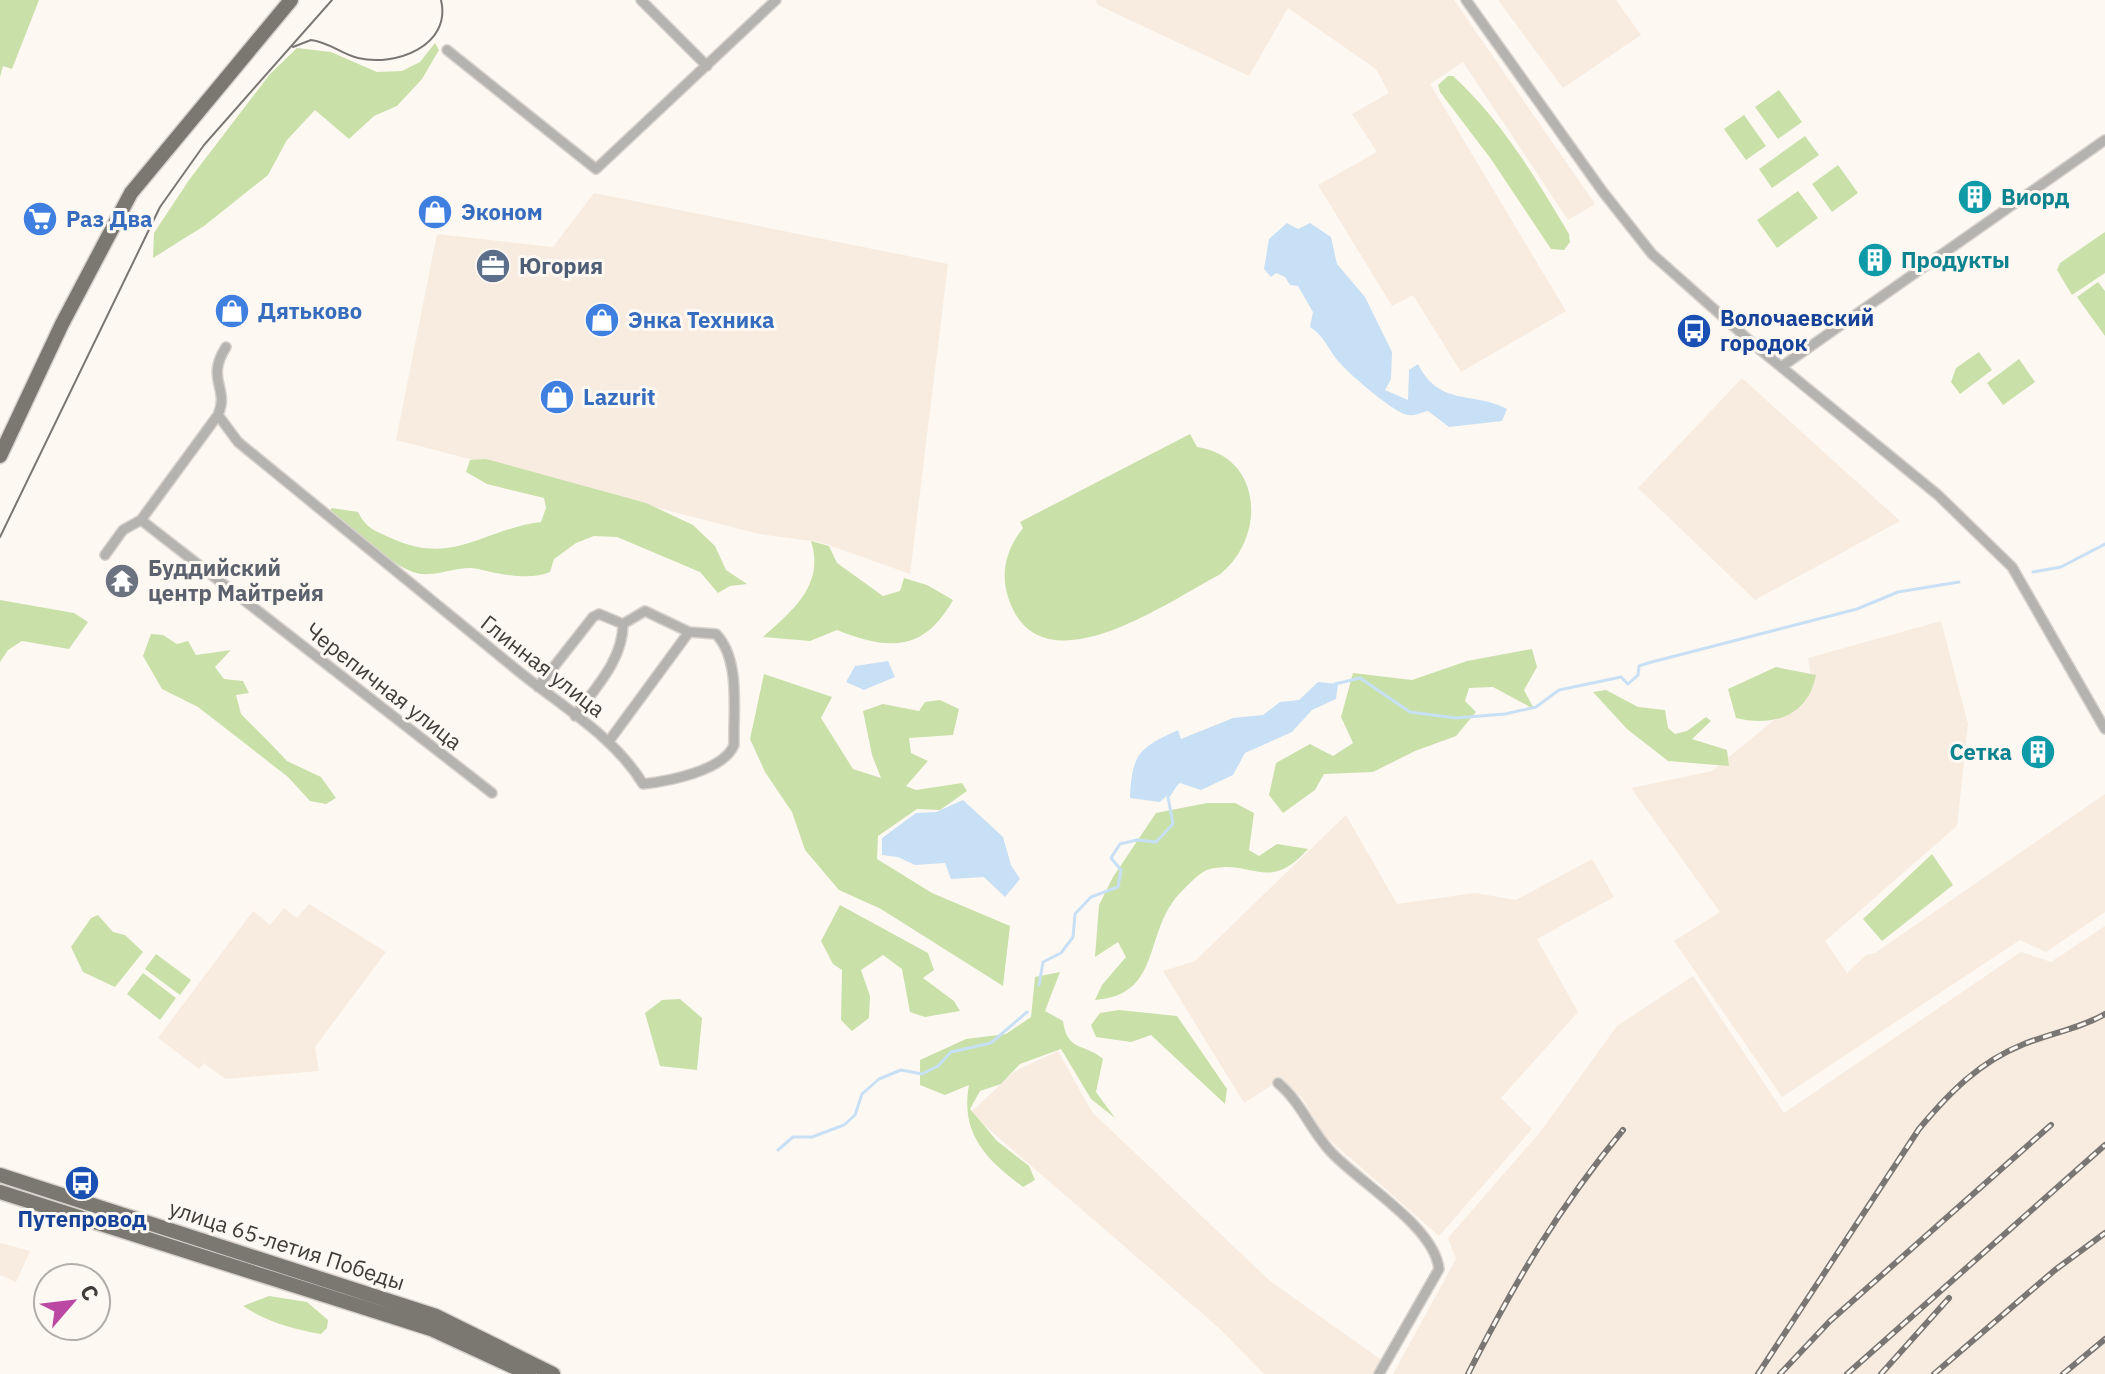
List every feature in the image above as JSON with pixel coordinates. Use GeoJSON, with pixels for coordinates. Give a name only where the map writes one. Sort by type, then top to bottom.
{"type":"FeatureCollection","features":[{"type":"Feature","properties":{"kind":"main road"},"geometry":{"type":"LineString","coordinates":[[0,456],[62,324],[131,193],[291,0]]}},
{"type":"Feature","properties":{"kind":"main road","name":"улица 65-летия Победы"},"geometry":{"type":"LineString","coordinates":[[0,1175],[436,1316],[553,1374]]}},
{"type":"Feature","properties":{"kind":"main road","name":"улица 65-летия Победы"},"geometry":{"type":"LineString","coordinates":[[0,1192],[431,1329],[529,1374]]}},
{"type":"Feature","properties":{"kind":"street"},"geometry":{"type":"LineString","coordinates":[[641,0],[707,66]]}},
{"type":"Feature","properties":{"kind":"street"},"geometry":{"type":"LineString","coordinates":[[447,50],[592,169],[602,166],[776,0]]}},
{"type":"Feature","properties":{"kind":"street"},"geometry":{"type":"LineString","coordinates":[[1466,0],[1603,192],[1652,254],[1781,367],[1938,495],[2012,567],[2105,729]]}},
{"type":"Feature","properties":{"kind":"street"},"geometry":{"type":"LineString","coordinates":[[1781,367],[2105,140]]}},
{"type":"Feature","properties":{"kind":"street"},"geometry":{"type":"LineString","coordinates":[[105,555],[123,530],[141,520],[218,415],[222,406],[215,378],[216,362],[226,347]]}},
{"type":"Feature","properties":{"kind":"street","name":"Глинная улица"},"geometry":{"type":"LineString","coordinates":[[218,415],[238,442],[538,687],[609,741],[630,763],[643,784],[674,781],[731,752],[731,658],[726,644],[716,634],[689,632],[645,611],[618,622]]}},
{"type":"Feature","properties":{"kind":"street","name":"Черепичная улица"},"geometry":{"type":"LineString","coordinates":[[141,520],[492,793]]}},
{"type":"Feature","properties":{"kind":"street"},"geometry":{"type":"LineString","coordinates":[[538,687],[567,646],[593,617],[599,614],[618,622],[623,635],[609,670],[575,716]]}},
{"type":"Feature","properties":{"kind":"street"},"geometry":{"type":"LineString","coordinates":[[609,741],[689,632]]}},
{"type":"Feature","properties":{"kind":"street"},"geometry":{"type":"LineString","coordinates":[[1278,1083],[1290,1093],[1333,1154],[1423,1235],[1438,1258],[1439,1269],[1379,1374]]}},
{"type":"Feature","properties":{"kind":"shaded area"},"geometry":{"type":"Polygon","coordinates":[[[1095,0],[1454,0],[1595,204],[1568,220],[1463,62],[1430,84],[1566,311],[1461,372],[1413,295],[1392,306],[1318,185],[1377,152],[1352,114],[1389,93],[1376,69],[1288,8],[1249,76],[1098,5],[1095,0]]]}},
{"type":"Feature","properties":{"kind":"shaded area"},"geometry":{"type":"Polygon","coordinates":[[[1498,0],[1616,0],[1641,35],[1563,88],[1498,0]]]}},
{"type":"Feature","properties":{"kind":"shaded area"},"geometry":{"type":"Polygon","coordinates":[[[594,193],[948,264],[910,574],[820,542],[759,534],[396,440],[437,234],[553,247],[594,193]]]}},
{"type":"Feature","properties":{"kind":"shaded area"},"geometry":{"type":"Polygon","coordinates":[[[1742,378],[1900,521],[1755,600],[1638,488],[1742,378]]]}},
{"type":"Feature","properties":{"kind":"shaded area"},"geometry":{"type":"Polygon","coordinates":[[[1941,621],[1968,724],[1957,826],[1825,941],[1847,973],[1866,955],[1875,953],[2105,794],[2105,912],[2046,952],[2020,940],[1782,1097],[1674,941],[1720,912],[1631,788],[1712,771],[1813,688],[1808,658],[1941,621]]]}},
{"type":"Feature","properties":{"kind":"shaded area"},"geometry":{"type":"Polygon","coordinates":[[[1346,815],[1397,904],[1475,893],[1516,900],[1592,859],[1614,897],[1537,939],[1578,1012],[1501,1098],[1532,1129],[1439,1236],[1324,1135],[1301,1096],[1272,1085],[1244,1103],[1163,971],[1195,961],[1346,815]]]}},
{"type":"Feature","properties":{"kind":"shaded area"},"geometry":{"type":"Polygon","coordinates":[[[309,904],[386,952],[315,1047],[319,1071],[225,1079],[204,1063],[199,1069],[158,1038],[253,911],[270,925],[284,908],[297,918],[309,904]]]}},
{"type":"Feature","properties":{"kind":"shaded area"},"geometry":{"type":"Polygon","coordinates":[[[2105,926],[2105,1374],[1393,1374],[1456,1259],[1448,1238],[1541,1131],[1617,1026],[1693,976],[1784,1113],[2021,952],[2051,962],[2105,926]]]}},
{"type":"Feature","properties":{"kind":"shaded area"},"geometry":{"type":"Polygon","coordinates":[[[1058,1051],[1092,1112],[1270,1281],[1383,1361],[1376,1374],[1264,1374],[1219,1328],[970,1113],[1015,1071],[1058,1051]]]}},
{"type":"Feature","properties":{"kind":"shaded area"},"geometry":{"type":"Polygon","coordinates":[[[0,1243],[30,1251],[16,1282],[0,1275],[0,1243]]]}},
{"type":"Feature","properties":{"kind":"green space"},"geometry":{"type":"Polygon","coordinates":[[[0,0],[39,0],[12,69],[3,66],[0,77],[0,0]]]}},
{"type":"Feature","properties":{"kind":"green space"},"geometry":{"type":"Polygon","coordinates":[[[435,43],[439,50],[422,79],[397,106],[374,116],[349,139],[315,110],[287,140],[268,175],[204,226],[153,258],[154,233],[189,180],[270,74],[297,48],[331,52],[377,72],[402,71],[420,62],[435,43]]]}},
{"type":"Feature","properties":{"kind":"green space"},"geometry":{"type":"Polygon","coordinates":[[[1448,76],[1453,76],[1471,93],[1530,171],[1569,234],[1570,242],[1564,250],[1551,249],[1491,159],[1440,92],[1438,85],[1448,76]]]}},
{"type":"Feature","properties":{"kind":"green space"},"geometry":{"type":"Polygon","coordinates":[[[1779,90],[1802,122],[1778,139],[1755,107],[1779,90]]]}},
{"type":"Feature","properties":{"kind":"green space"},"geometry":{"type":"Polygon","coordinates":[[[1744,115],[1766,146],[1746,160],[1724,129],[1744,115]]]}},
{"type":"Feature","properties":{"kind":"green space"},"geometry":{"type":"Polygon","coordinates":[[[1805,136],[1819,155],[1772,188],[1759,169],[1805,136]]]}},
{"type":"Feature","properties":{"kind":"green space"},"geometry":{"type":"Polygon","coordinates":[[[1838,165],[1858,193],[1832,212],[1812,184],[1838,165]]]}},
{"type":"Feature","properties":{"kind":"green space"},"geometry":{"type":"Polygon","coordinates":[[[1798,191],[1818,218],[1777,248],[1757,220],[1798,191]]]}},
{"type":"Feature","properties":{"kind":"green space"},"geometry":{"type":"Polygon","coordinates":[[[2105,232],[2105,273],[2072,295],[2057,270],[2060,263],[2105,232]]]}},
{"type":"Feature","properties":{"kind":"green space"},"geometry":{"type":"Polygon","coordinates":[[[2098,282],[2105,291],[2105,336],[2077,297],[2098,282]]]}},
{"type":"Feature","properties":{"kind":"green space"},"geometry":{"type":"Polygon","coordinates":[[[1979,352],[1992,370],[1960,394],[1951,382],[1956,368],[1979,352]]]}},
{"type":"Feature","properties":{"kind":"green space"},"geometry":{"type":"Polygon","coordinates":[[[2019,359],[2035,382],[2003,405],[1987,383],[2019,359]]]}},
{"type":"Feature","properties":{"kind":"green space"},"geometry":{"type":"Polygon","coordinates":[[[1190,434],[1197,447],[1219,454],[1235,466],[1246,482],[1251,501],[1250,521],[1245,541],[1234,560],[1219,575],[1138,619],[1106,632],[1075,640],[1047,638],[1024,625],[1008,597],[1005,578],[1009,552],[1023,528],[1020,522],[1190,434]]]}},
{"type":"Feature","properties":{"kind":"green space"},"geometry":{"type":"Polygon","coordinates":[[[486,459],[646,503],[693,525],[715,546],[726,570],[747,584],[730,586],[718,593],[700,572],[617,537],[594,536],[576,543],[554,559],[550,572],[542,575],[514,576],[471,568],[422,574],[412,572],[388,558],[328,513],[332,508],[358,512],[368,525],[380,533],[413,546],[432,549],[468,544],[541,522],[546,508],[544,498],[487,484],[466,472],[470,460],[486,459]]]}},
{"type":"Feature","properties":{"kind":"green space"},"geometry":{"type":"Polygon","coordinates":[[[811,541],[829,546],[837,563],[883,596],[900,591],[904,578],[927,585],[953,600],[929,630],[903,642],[872,641],[837,630],[810,641],[763,637],[795,606],[810,584],[814,571],[811,541]]]}},
{"type":"Feature","properties":{"kind":"green space"},"geometry":{"type":"Polygon","coordinates":[[[0,600],[74,613],[88,622],[69,649],[22,641],[8,650],[0,662],[0,600]]]}},
{"type":"Feature","properties":{"kind":"green space"},"geometry":{"type":"Polygon","coordinates":[[[151,634],[163,635],[177,644],[188,641],[196,655],[231,650],[215,667],[224,679],[243,681],[249,693],[236,695],[241,714],[287,761],[321,777],[336,798],[326,804],[310,801],[288,777],[198,707],[162,689],[143,656],[151,634]]]}},
{"type":"Feature","properties":{"kind":"green space"},"geometry":{"type":"Polygon","coordinates":[[[1532,649],[1537,667],[1524,690],[1534,709],[1493,687],[1469,688],[1465,701],[1476,712],[1456,736],[1415,751],[1373,772],[1324,774],[1315,790],[1283,813],[1269,795],[1276,763],[1310,744],[1333,756],[1353,743],[1341,717],[1353,673],[1412,680],[1467,661],[1532,649]]]}},
{"type":"Feature","properties":{"kind":"green space"},"geometry":{"type":"Polygon","coordinates":[[[1776,667],[1816,675],[1805,701],[1786,716],[1775,719],[1736,718],[1728,689],[1776,667]]]}},
{"type":"Feature","properties":{"kind":"green space"},"geometry":{"type":"Polygon","coordinates":[[[764,674],[832,697],[821,718],[853,769],[881,778],[872,755],[863,711],[883,704],[919,711],[925,702],[940,700],[959,709],[953,735],[909,738],[911,753],[928,761],[906,786],[916,790],[962,783],[967,791],[940,810],[917,809],[878,836],[877,859],[932,893],[1010,926],[1003,986],[881,909],[839,890],[805,850],[792,812],[765,772],[750,739],[764,674]]]}},
{"type":"Feature","properties":{"kind":"green space"},"geometry":{"type":"Polygon","coordinates":[[[1606,690],[1638,707],[1665,710],[1668,728],[1675,734],[1687,731],[1706,717],[1711,721],[1692,739],[1727,750],[1729,766],[1668,761],[1627,729],[1593,692],[1606,690]]]}},
{"type":"Feature","properties":{"kind":"green space"},"geometry":{"type":"Polygon","coordinates":[[[1207,803],[1235,803],[1254,813],[1249,850],[1259,856],[1277,844],[1308,849],[1294,863],[1281,870],[1259,872],[1222,867],[1201,873],[1171,905],[1143,973],[1132,986],[1117,995],[1095,1000],[1102,985],[1126,957],[1118,942],[1095,957],[1099,905],[1113,877],[1156,813],[1207,803]]]}},
{"type":"Feature","properties":{"kind":"green space"},"geometry":{"type":"Polygon","coordinates":[[[1932,854],[1953,885],[1882,941],[1863,919],[1932,854]]]}},
{"type":"Feature","properties":{"kind":"green space"},"geometry":{"type":"Polygon","coordinates":[[[840,905],[928,953],[934,970],[923,978],[954,1001],[960,1011],[925,1017],[910,1012],[902,969],[883,955],[861,970],[870,996],[869,1018],[852,1031],[841,1020],[842,970],[833,964],[821,941],[840,905]]]}},
{"type":"Feature","properties":{"kind":"green space"},"geometry":{"type":"Polygon","coordinates":[[[98,915],[113,932],[125,935],[143,952],[115,987],[83,972],[71,947],[91,918],[98,915]]]}},
{"type":"Feature","properties":{"kind":"green space"},"geometry":{"type":"Polygon","coordinates":[[[156,954],[191,980],[180,995],[145,969],[156,954]]]}},
{"type":"Feature","properties":{"kind":"green space"},"geometry":{"type":"Polygon","coordinates":[[[1060,972],[1045,1011],[1063,1021],[1068,1038],[1103,1059],[1096,1092],[1115,1118],[1091,1099],[1061,1049],[1020,1064],[1001,1084],[980,1091],[970,1109],[997,1141],[1029,1166],[1035,1180],[1023,1187],[987,1156],[972,1131],[967,1102],[969,1085],[945,1095],[920,1085],[920,1060],[966,1039],[1006,1034],[1031,1017],[1035,977],[1060,972]]]}},
{"type":"Feature","properties":{"kind":"green space"},"geometry":{"type":"Polygon","coordinates":[[[143,973],[176,998],[160,1020],[127,994],[143,973]]]}},
{"type":"Feature","properties":{"kind":"green space"},"geometry":{"type":"Polygon","coordinates":[[[680,999],[702,1018],[697,1070],[660,1066],[645,1013],[662,1000],[680,999]]]}},
{"type":"Feature","properties":{"kind":"green space"},"geometry":{"type":"Polygon","coordinates":[[[1119,1010],[1177,1016],[1227,1089],[1225,1104],[1151,1035],[1131,1042],[1096,1037],[1091,1025],[1100,1013],[1119,1010]]]}},
{"type":"Feature","properties":{"kind":"green space"},"geometry":{"type":"Polygon","coordinates":[[[269,1296],[307,1302],[328,1320],[327,1328],[321,1334],[290,1327],[243,1306],[269,1296]]]}},
{"type":"Feature","properties":{"kind":"water"},"geometry":{"type":"Polygon","coordinates":[[[1287,223],[1298,229],[1310,223],[1331,237],[1337,264],[1365,297],[1392,352],[1391,379],[1385,390],[1408,400],[1409,370],[1418,364],[1436,387],[1507,409],[1502,421],[1449,427],[1428,411],[1411,415],[1403,413],[1383,401],[1351,374],[1310,327],[1313,312],[1298,286],[1290,285],[1285,277],[1276,273],[1271,277],[1264,269],[1269,239],[1287,223]]]}},
{"type":"Feature","properties":{"kind":"water"},"geometry":{"type":"Polygon","coordinates":[[[888,661],[895,677],[864,690],[846,682],[855,666],[888,661]]]}},
{"type":"Feature","properties":{"kind":"water"},"geometry":{"type":"Polygon","coordinates":[[[1318,682],[1338,684],[1336,699],[1312,710],[1292,732],[1245,753],[1233,775],[1201,790],[1180,783],[1160,802],[1130,798],[1136,761],[1154,742],[1178,730],[1181,739],[1233,718],[1263,715],[1280,702],[1299,700],[1318,682]]]}},
{"type":"Feature","properties":{"kind":"water"},"geometry":{"type":"Polygon","coordinates":[[[963,800],[1003,837],[1011,865],[1020,879],[1005,897],[984,877],[951,879],[945,863],[915,865],[898,857],[882,855],[882,838],[916,813],[936,812],[963,800]]]}},
{"type":"Feature","properties":{"kind":"waterway"},"geometry":{"type":"LineString","coordinates":[[2033,572],[2061,567],[2105,544]]}},
{"type":"Feature","properties":{"kind":"waterway"},"geometry":{"type":"LineString","coordinates":[[1335,684],[1360,678],[1410,712],[1456,718],[1505,714],[1536,707],[1559,690],[1621,677],[1628,684],[1638,675],[1639,666],[1648,663],[1857,609],[1898,592],[1959,582]]}},
{"type":"Feature","properties":{"kind":"waterway"},"geometry":{"type":"LineString","coordinates":[[1039,985],[1043,962],[1061,953],[1073,937],[1075,914],[1091,897],[1118,887],[1121,870],[1111,858],[1120,844],[1137,840],[1156,842],[1173,824],[1168,797],[1175,786]]}},
{"type":"Feature","properties":{"kind":"waterway"},"geometry":{"type":"LineString","coordinates":[[778,1150],[793,1137],[812,1137],[844,1125],[855,1115],[862,1094],[879,1079],[901,1070],[922,1074],[938,1066],[951,1052],[991,1043],[1027,1012]]}},
{"type":"Feature","properties":{"kind":"tram line"},"geometry":{"type":"LineString","coordinates":[[0,537],[160,207],[204,145],[332,0]]}},
{"type":"Feature","properties":{"kind":"tram line"},"geometry":{"type":"LineString","coordinates":[[293,47],[311,40],[358,58],[373,60],[403,56],[418,50],[438,30],[442,16],[441,0]]}},
{"type":"Feature","properties":{"kind":"railway"},"geometry":{"type":"LineString","coordinates":[[1758,1374],[1919,1129],[1942,1103],[1979,1069],[2008,1051],[2105,1014]]}},
{"type":"Feature","properties":{"kind":"railway"},"geometry":{"type":"LineString","coordinates":[[1780,1374],[1830,1321],[2051,1125]]}},
{"type":"Feature","properties":{"kind":"railway"},"geometry":{"type":"LineString","coordinates":[[1468,1374],[1538,1248],[1623,1130]]}},
{"type":"Feature","properties":{"kind":"railway"},"geometry":{"type":"LineString","coordinates":[[1847,1374],[2105,1145]]}},
{"type":"Feature","properties":{"kind":"railway"},"geometry":{"type":"LineString","coordinates":[[1934,1374],[2055,1270],[2105,1233]]}},
{"type":"Feature","properties":{"kind":"railway"},"geometry":{"type":"LineString","coordinates":[[1881,1374],[1949,1298]]}},
{"type":"Feature","properties":{"kind":"railway"},"geometry":{"type":"LineString","coordinates":[[2063,1374],[2105,1339]]}},
{"type":"Feature","properties":{"kind":"place","name":"Виорд"},"geometry":{"type":"Point","coordinates":[1975,197]}},
{"type":"Feature","properties":{"kind":"place","name":"Эконом"},"geometry":{"type":"Point","coordinates":[435,212]}},
{"type":"Feature","properties":{"kind":"place","name":"Раз Два"},"geometry":{"type":"Point","coordinates":[40,219]}},
{"type":"Feature","properties":{"kind":"place","name":"Продукты"},"geometry":{"type":"Point","coordinates":[1875,260]}},
{"type":"Feature","properties":{"kind":"place","name":"Югория"},"geometry":{"type":"Point","coordinates":[493,266]}},
{"type":"Feature","properties":{"kind":"place","name":"Дятьково"},"geometry":{"type":"Point","coordinates":[232,311]}},
{"type":"Feature","properties":{"kind":"place","name":"Энка Техника"},"geometry":{"type":"Point","coordinates":[602,320]}},
{"type":"Feature","properties":{"kind":"place","name":"Волочаевский городок"},"geometry":{"type":"Point","coordinates":[1694,331]}},
{"type":"Feature","properties":{"kind":"place","name":"Lazurit"},"geometry":{"type":"Point","coordinates":[557,397]}},
{"type":"Feature","properties":{"kind":"place","name":"Буддийский центр Майтрейя"},"geometry":{"type":"Point","coordinates":[122,581]}},
{"type":"Feature","properties":{"kind":"place","name":"Сетка"},"geometry":{"type":"Point","coordinates":[2038,752]}},
{"type":"Feature","properties":{"kind":"place","name":"Путепровод"},"geometry":{"type":"Point","coordinates":[82,1183]}}]}
